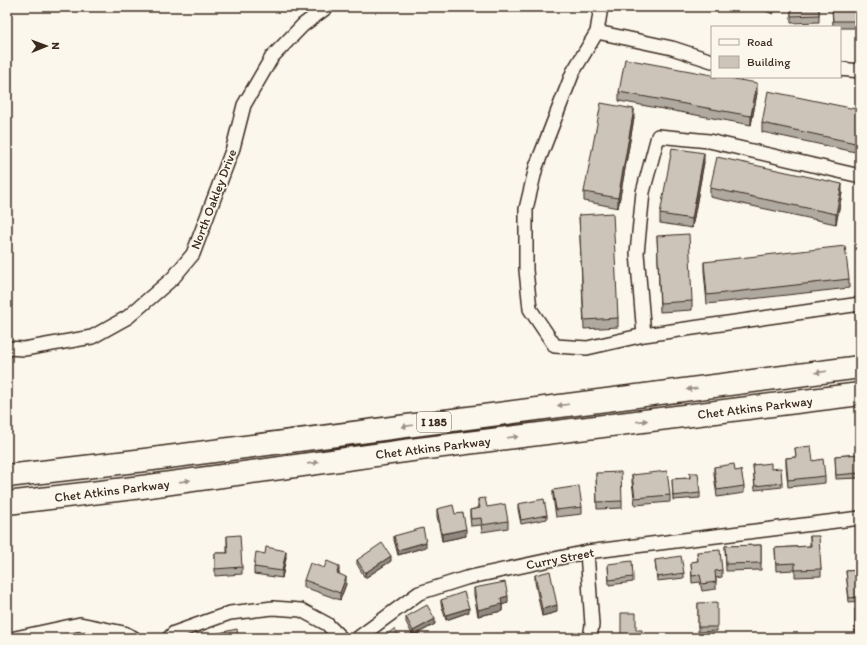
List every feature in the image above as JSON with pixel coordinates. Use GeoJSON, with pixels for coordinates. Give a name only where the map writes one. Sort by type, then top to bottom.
{"type":"FeatureCollection","features":[{"type":"Feature","properties":{"kind":"highway","name":"Chet Atkins Parkway"},"geometry":{"type":"LineString","coordinates":[[7,476],[168,457],[860,367]]}},
{"type":"Feature","properties":{"kind":"highway","name":"Chet Atkins Parkway"},"geometry":{"type":"LineString","coordinates":[[7,503],[142,487],[419,448],[860,394]]}},
{"type":"Feature","properties":{"kind":"street","name":"North Oakley Drive"},"geometry":{"type":"LineString","coordinates":[[7,348],[24,349],[92,337],[128,316],[152,298],[173,278],[193,254],[234,148],[244,105],[272,57],[302,25],[327,7]]}},
{"type":"Feature","properties":{"kind":"street"},"geometry":{"type":"LineString","coordinates":[[601,7],[597,32],[573,72],[536,167],[526,209],[526,270],[530,309],[555,346],[587,348],[644,335],[860,304]]}},
{"type":"Feature","properties":{"kind":"street"},"geometry":{"type":"LineString","coordinates":[[597,32],[672,48],[711,61]]}},
{"type":"Feature","properties":{"kind":"street"},"geometry":{"type":"LineString","coordinates":[[841,69],[860,71]]}},
{"type":"Feature","properties":{"kind":"street"},"geometry":{"type":"LineString","coordinates":[[644,335],[637,253],[643,192],[658,136],[709,141],[860,176]]}},
{"type":"Feature","properties":{"kind":"street","name":"Curry Street"},"geometry":{"type":"LineString","coordinates":[[358,638],[419,594],[466,578],[587,552],[860,518]]}},
{"type":"Feature","properties":{"kind":"street"},"geometry":{"type":"LineString","coordinates":[[587,552],[592,625],[590,638]]}},
{"type":"Feature","properties":{"kind":"street"},"geometry":{"type":"LineString","coordinates":[[168,638],[174,633],[230,613],[273,608],[301,610],[327,624],[341,638]]}},
{"type":"Feature","properties":{"kind":"street"},"geometry":{"type":"LineString","coordinates":[[15,638],[80,624],[124,633],[134,638]]}},
{"type":"Feature","properties":{"kind":"building"},"geometry":{"type":"Polygon","coordinates":[[[791,7],[819,7],[819,15],[791,16],[791,7]]]}},
{"type":"Feature","properties":{"kind":"building"},"geometry":{"type":"Polygon","coordinates":[[[832,7],[860,7],[860,21],[833,21],[832,7]]]}},
{"type":"Feature","properties":{"kind":"building"},"geometry":{"type":"Polygon","coordinates":[[[625,59],[711,75],[711,78],[728,78],[757,83],[751,116],[619,92],[625,59]]]}},
{"type":"Feature","properties":{"kind":"building"},"geometry":{"type":"Polygon","coordinates":[[[768,91],[860,110],[860,144],[762,123],[768,91]]]}},
{"type":"Feature","properties":{"kind":"building"},"geometry":{"type":"Polygon","coordinates":[[[601,103],[634,109],[618,198],[584,192],[601,103]]]}},
{"type":"Feature","properties":{"kind":"building"},"geometry":{"type":"Polygon","coordinates":[[[672,148],[704,153],[692,219],[660,214],[672,148]]]}},
{"type":"Feature","properties":{"kind":"building"},"geometry":{"type":"Polygon","coordinates":[[[717,157],[842,184],[836,214],[710,188],[717,157]]]}},
{"type":"Feature","properties":{"kind":"building"},"geometry":{"type":"Polygon","coordinates":[[[613,213],[618,318],[584,320],[579,215],[613,213]]]}},
{"type":"Feature","properties":{"kind":"building"},"geometry":{"type":"Polygon","coordinates":[[[689,234],[692,301],[660,303],[657,236],[689,234]]]}},
{"type":"Feature","properties":{"kind":"building"},"geometry":{"type":"Polygon","coordinates":[[[845,246],[849,279],[707,295],[704,262],[845,246]]]}},
{"type":"Feature","properties":{"kind":"building"},"geometry":{"type":"Polygon","coordinates":[[[811,446],[813,461],[823,459],[825,476],[788,480],[786,458],[796,457],[795,448],[811,446]]]}},
{"type":"Feature","properties":{"kind":"building"},"geometry":{"type":"Polygon","coordinates":[[[860,454],[860,473],[836,475],[835,456],[860,454]]]}},
{"type":"Feature","properties":{"kind":"building"},"geometry":{"type":"Polygon","coordinates":[[[771,463],[771,469],[781,468],[782,483],[755,486],[753,465],[771,463]]]}},
{"type":"Feature","properties":{"kind":"building"},"geometry":{"type":"Polygon","coordinates":[[[734,464],[735,471],[741,470],[744,486],[717,490],[714,467],[734,464]]]}},
{"type":"Feature","properties":{"kind":"building"},"geometry":{"type":"Polygon","coordinates":[[[667,471],[670,495],[635,498],[632,475],[667,471]]]}},
{"type":"Feature","properties":{"kind":"building"},"geometry":{"type":"Polygon","coordinates":[[[621,472],[622,501],[597,502],[596,473],[621,472]]]}},
{"type":"Feature","properties":{"kind":"building"},"geometry":{"type":"Polygon","coordinates":[[[690,473],[698,473],[700,493],[673,496],[672,479],[690,478],[690,473]]]}},
{"type":"Feature","properties":{"kind":"building"},"geometry":{"type":"Polygon","coordinates":[[[579,486],[582,507],[556,510],[553,490],[579,486]]]}},
{"type":"Feature","properties":{"kind":"building"},"geometry":{"type":"Polygon","coordinates":[[[485,498],[487,507],[505,504],[508,521],[482,525],[481,518],[471,519],[470,510],[480,508],[478,499],[485,498]]]}},
{"type":"Feature","properties":{"kind":"building"},"geometry":{"type":"Polygon","coordinates":[[[544,499],[547,515],[521,520],[518,504],[544,499]]]}},
{"type":"Feature","properties":{"kind":"building"},"geometry":{"type":"Polygon","coordinates":[[[453,505],[455,514],[463,513],[466,529],[442,534],[437,509],[453,505]]]}},
{"type":"Feature","properties":{"kind":"building"},"geometry":{"type":"Polygon","coordinates":[[[423,528],[426,542],[398,550],[394,536],[423,528]]]}},
{"type":"Feature","properties":{"kind":"building"},"geometry":{"type":"Polygon","coordinates":[[[240,535],[242,567],[215,569],[215,553],[228,553],[227,536],[240,535]]]}},
{"type":"Feature","properties":{"kind":"building"},"geometry":{"type":"Polygon","coordinates":[[[810,536],[819,536],[821,569],[795,570],[795,563],[776,564],[775,548],[811,546],[810,536]]]}},
{"type":"Feature","properties":{"kind":"building"},"geometry":{"type":"Polygon","coordinates":[[[382,543],[391,556],[365,573],[357,560],[382,543]]]}},
{"type":"Feature","properties":{"kind":"building"},"geometry":{"type":"Polygon","coordinates":[[[761,545],[761,563],[726,564],[725,546],[761,545]]]}},
{"type":"Feature","properties":{"kind":"building"},"geometry":{"type":"Polygon","coordinates":[[[266,547],[286,551],[282,571],[254,567],[256,552],[265,554],[266,547]]]}},
{"type":"Feature","properties":{"kind":"building"},"geometry":{"type":"Polygon","coordinates":[[[720,550],[722,570],[715,571],[716,582],[702,584],[700,575],[692,576],[691,562],[698,561],[697,552],[720,550]]]}},
{"type":"Feature","properties":{"kind":"building"},"geometry":{"type":"Polygon","coordinates":[[[681,556],[684,573],[657,577],[655,560],[681,556]]]}},
{"type":"Feature","properties":{"kind":"building"},"geometry":{"type":"Polygon","coordinates":[[[327,561],[339,566],[337,573],[346,577],[340,593],[304,580],[310,563],[324,568],[327,561]]]}},
{"type":"Feature","properties":{"kind":"building"},"geometry":{"type":"Polygon","coordinates":[[[632,561],[633,577],[609,580],[608,564],[632,561]]]}},
{"type":"Feature","properties":{"kind":"building"},"geometry":{"type":"Polygon","coordinates":[[[860,570],[860,597],[849,598],[846,571],[860,570]]]}},
{"type":"Feature","properties":{"kind":"building"},"geometry":{"type":"Polygon","coordinates":[[[550,571],[557,605],[542,609],[535,575],[550,571]]]}},
{"type":"Feature","properties":{"kind":"building"},"geometry":{"type":"Polygon","coordinates":[[[505,582],[508,596],[501,598],[502,604],[478,610],[474,588],[505,582]]]}},
{"type":"Feature","properties":{"kind":"building"},"geometry":{"type":"Polygon","coordinates":[[[464,592],[469,608],[446,615],[441,600],[464,592]]]}},
{"type":"Feature","properties":{"kind":"building"},"geometry":{"type":"Polygon","coordinates":[[[717,602],[717,627],[698,627],[698,603],[717,602]]]}},
{"type":"Feature","properties":{"kind":"building"},"geometry":{"type":"Polygon","coordinates":[[[427,605],[435,619],[413,631],[406,617],[427,605]]]}},
{"type":"Feature","properties":{"kind":"building"},"geometry":{"type":"Polygon","coordinates":[[[855,609],[860,609],[860,638],[855,638],[855,609]]]}},
{"type":"Feature","properties":{"kind":"building"},"geometry":{"type":"Polygon","coordinates":[[[621,613],[636,613],[636,630],[642,630],[642,638],[621,638],[621,613]]]}},
{"type":"Feature","properties":{"kind":"building"},"geometry":{"type":"Polygon","coordinates":[[[237,629],[238,638],[211,638],[210,635],[237,629]]]}},
{"type":"Feature","properties":{"kind":"building"},"geometry":{"type":"Polygon","coordinates":[[[394,629],[401,638],[382,638],[394,629]]]}}]}
